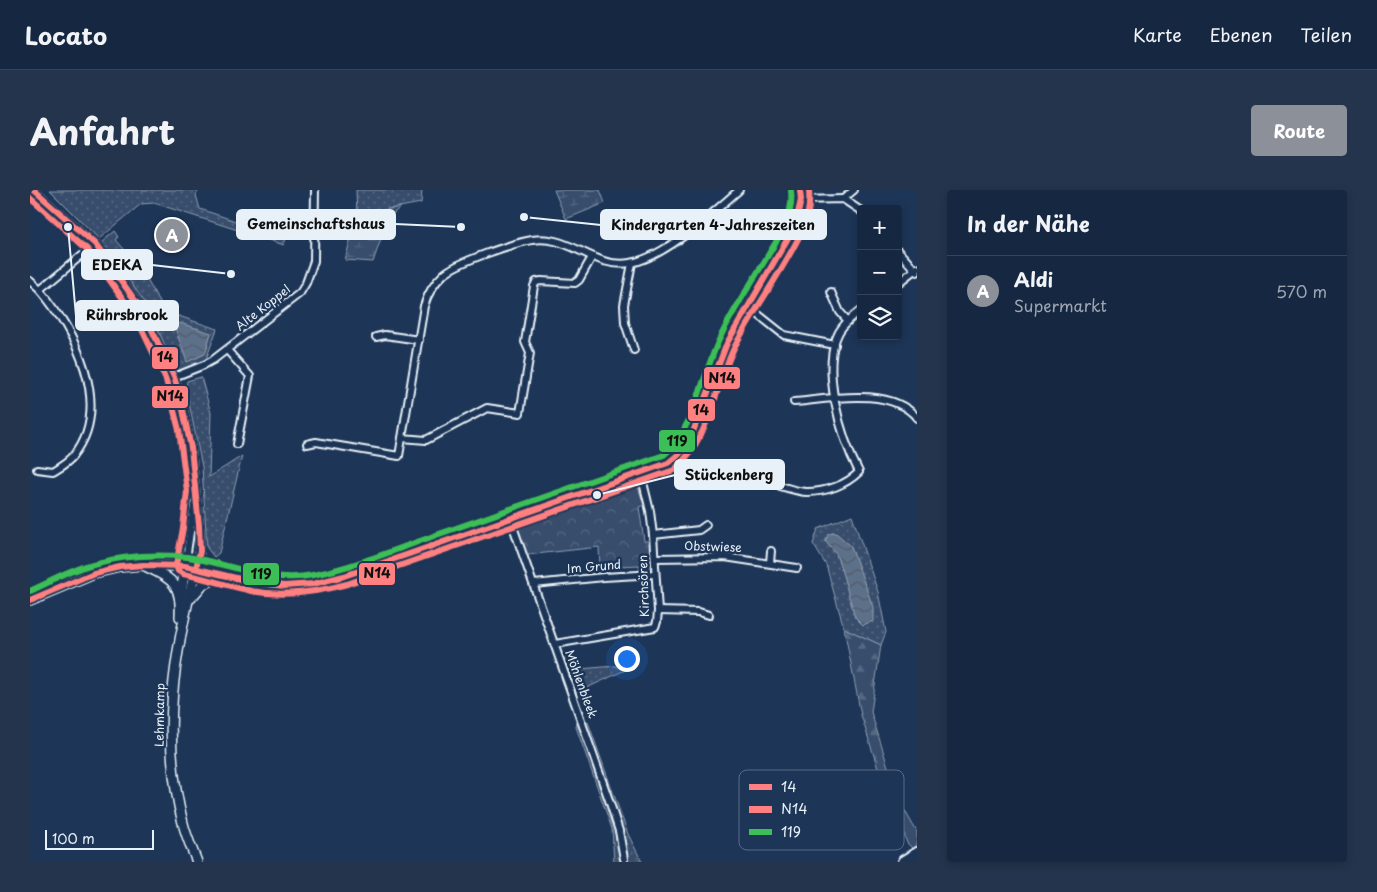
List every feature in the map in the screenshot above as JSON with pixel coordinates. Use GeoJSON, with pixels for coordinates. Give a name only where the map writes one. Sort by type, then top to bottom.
{"type":"FeatureCollection","features":[{"type":"Feature","properties":{"kind":"highway"},"geometry":{"type":"LineString","coordinates":[[904,862],[917,854]]}},
{"type":"Feature","properties":{"kind":"street"},"geometry":{"type":"LineString","coordinates":[[34,190],[95,244],[144,313],[174,377],[188,428],[199,525],[200,551],[183,605]]}},
{"type":"Feature","properties":{"kind":"street","name":"Alte Koppel"},"geometry":{"type":"LineString","coordinates":[[174,377],[204,366],[300,293],[314,261],[315,190]]}},
{"type":"Feature","properties":{"kind":"street"},"geometry":{"type":"LineString","coordinates":[[307,444],[316,442],[399,456],[428,295],[442,275],[456,266],[520,243],[544,239],[561,243],[607,263],[632,263],[649,257],[697,226],[739,190]]}},
{"type":"Feature","properties":{"kind":"street"},"geometry":{"type":"LineString","coordinates":[[30,600],[94,573],[120,567],[143,565],[185,566],[253,582],[284,586],[313,584],[353,573],[668,463],[680,453],[691,437],[726,343],[795,226],[801,200],[800,190]]}},
{"type":"Feature","properties":{"kind":"street"},"geometry":{"type":"LineString","coordinates":[[843,199],[854,190]]}},
{"type":"Feature","properties":{"kind":"street"},"geometry":{"type":"LineString","coordinates":[[801,200],[843,199],[857,208]]}},
{"type":"Feature","properties":{"kind":"street"},"geometry":{"type":"LineString","coordinates":[[40,290],[95,244]]}},
{"type":"Feature","properties":{"kind":"street"},"geometry":{"type":"LineString","coordinates":[[902,255],[917,270],[902,280]]}},
{"type":"Feature","properties":{"kind":"street"},"geometry":{"type":"LineString","coordinates":[[402,438],[419,441],[426,440],[487,408],[520,413],[530,353],[525,342],[534,286],[536,282],[541,281],[575,283],[579,280],[592,257]]}},
{"type":"Feature","properties":{"kind":"street"},"geometry":{"type":"LineString","coordinates":[[632,263],[624,305],[626,323],[634,350]]}},
{"type":"Feature","properties":{"kind":"street"},"geometry":{"type":"LineString","coordinates":[[30,281],[40,290],[63,321],[75,346],[88,384],[91,410],[87,431],[75,454],[66,463],[53,471],[37,469]]}},
{"type":"Feature","properties":{"kind":"street"},"geometry":{"type":"LineString","coordinates":[[831,292],[840,312],[848,321]]}},
{"type":"Feature","properties":{"kind":"street"},"geometry":{"type":"LineString","coordinates":[[755,312],[784,335],[835,345]]}},
{"type":"Feature","properties":{"kind":"street"},"geometry":{"type":"LineString","coordinates":[[780,486],[806,492],[829,490],[851,480],[858,472],[842,433],[835,399],[832,360],[839,333],[857,313]]}},
{"type":"Feature","properties":{"kind":"street"},"geometry":{"type":"LineString","coordinates":[[376,336],[419,340]]}},
{"type":"Feature","properties":{"kind":"street"},"geometry":{"type":"LineString","coordinates":[[227,350],[250,376],[238,444]]}},
{"type":"Feature","properties":{"kind":"street"},"geometry":{"type":"LineString","coordinates":[[794,402],[872,397],[888,400],[913,412],[917,418]]}},
{"type":"Feature","properties":{"kind":"street","name":"Kirchsören"},"geometry":{"type":"LineString","coordinates":[[555,644],[655,627],[658,611],[654,535],[641,474]]}},
{"type":"Feature","properties":{"kind":"street"},"geometry":{"type":"LineString","coordinates":[[183,605],[185,566],[192,529],[196,491]]}},
{"type":"Feature","properties":{"kind":"street","name":"Möhlenbleek"},"geometry":{"type":"LineString","coordinates":[[510,518],[613,812],[624,859]]}},
{"type":"Feature","properties":{"kind":"street"},"geometry":{"type":"LineString","coordinates":[[654,535],[699,530],[706,525]]}},
{"type":"Feature","properties":{"kind":"street"},"geometry":{"type":"LineString","coordinates":[[770,563],[771,551]]}},
{"type":"Feature","properties":{"kind":"street","name":"Obstwiese"},"geometry":{"type":"LineString","coordinates":[[655,558],[725,557],[797,568]]}},
{"type":"Feature","properties":{"kind":"street"},"geometry":{"type":"LineString","coordinates":[[143,565],[171,580],[177,587],[183,605]]}},
{"type":"Feature","properties":{"kind":"street","name":"Im Grund"},"geometry":{"type":"LineString","coordinates":[[534,584],[655,574]]}},
{"type":"Feature","properties":{"kind":"street"},"geometry":{"type":"LineString","coordinates":[[183,605],[203,584],[227,575]]}},
{"type":"Feature","properties":{"kind":"street","name":"Lehmkamp"},"geometry":{"type":"LineString","coordinates":[[183,605],[170,709],[174,780],[183,824],[197,862]]}},
{"type":"Feature","properties":{"kind":"street"},"geometry":{"type":"LineString","coordinates":[[658,611],[699,612],[709,615]]}},
{"type":"Feature","properties":{"kind":"green space"},"geometry":{"type":"Polygon","coordinates":[[[50,190],[199,190],[196,195],[200,209],[286,238],[284,245],[154,203],[141,204],[99,239],[50,190]]]}},
{"type":"Feature","properties":{"kind":"green space"},"geometry":{"type":"Polygon","coordinates":[[[356,190],[422,190],[421,203],[357,215],[356,190]]]}},
{"type":"Feature","properties":{"kind":"green space"},"geometry":{"type":"Polygon","coordinates":[[[554,190],[600,190],[605,203],[566,219],[554,190]]]}},
{"type":"Feature","properties":{"kind":"green space"},"geometry":{"type":"Polygon","coordinates":[[[401,207],[390,216],[373,262],[345,260],[357,215],[401,207]]]}},
{"type":"Feature","properties":{"kind":"green space"},"geometry":{"type":"Polygon","coordinates":[[[115,231],[119,237],[116,240],[139,266],[162,306],[168,309],[167,312],[217,329],[204,365],[177,376],[151,311],[102,242],[115,231]]]}},
{"type":"Feature","properties":{"kind":"green space"},"geometry":{"type":"Polygon","coordinates":[[[201,377],[211,413],[209,477],[242,456],[219,553],[214,557],[207,548],[202,467],[186,388],[187,381],[201,377]]]}},
{"type":"Feature","properties":{"kind":"green space"},"geometry":{"type":"Polygon","coordinates":[[[638,487],[644,505],[639,507],[644,541],[650,541],[651,566],[647,572],[640,572],[639,565],[600,567],[599,547],[527,555],[518,529],[638,487]]]}},
{"type":"Feature","properties":{"kind":"green space"},"geometry":{"type":"Polygon","coordinates":[[[852,515],[878,592],[886,632],[881,645],[844,628],[826,565],[813,544],[818,529],[852,515]]]}},
{"type":"Feature","properties":{"kind":"green space"},"geometry":{"type":"Polygon","coordinates":[[[844,628],[881,645],[871,712],[889,770],[878,770],[861,715],[844,628]]]}},
{"type":"Feature","properties":{"kind":"green space"},"geometry":{"type":"Polygon","coordinates":[[[638,664],[576,693],[568,670],[638,664]]]}},
{"type":"Feature","properties":{"kind":"green space"},"geometry":{"type":"Polygon","coordinates":[[[580,715],[588,722],[628,834],[642,862],[614,862],[612,829],[576,727],[580,715]]]}},
{"type":"Feature","properties":{"kind":"green space"},"geometry":{"type":"Polygon","coordinates":[[[904,809],[917,832],[917,850],[915,851],[907,843],[904,835],[904,809]]]}},
{"type":"Feature","properties":{"kind":"water"},"geometry":{"type":"Polygon","coordinates":[[[180,323],[211,333],[205,354],[187,362],[175,328],[180,323]]]}},
{"type":"Feature","properties":{"kind":"water"},"geometry":{"type":"Polygon","coordinates":[[[836,533],[851,546],[873,607],[873,621],[863,625],[855,617],[836,554],[825,541],[829,534],[836,533]]]}},
{"type":"Feature","properties":{"kind":"transit line","name":"14"},"geometry":{"type":"LineString","coordinates":[[34,190],[95,244],[144,313],[174,377],[191,448],[199,525],[200,551],[196,568]]}},
{"type":"Feature","properties":{"kind":"transit line","name":"14"},"geometry":{"type":"LineString","coordinates":[[30,600],[94,573],[120,567],[143,565],[185,566],[253,582],[284,586],[313,584],[344,576],[409,554],[668,463],[680,453],[691,437],[727,343],[795,226],[801,200],[800,190]]}},
{"type":"Feature","properties":{"kind":"transit line","name":"N14"},"geometry":{"type":"LineString","coordinates":[[30,198],[88,250],[136,317],[166,380],[179,430],[187,491],[176,565],[178,571],[183,574],[251,591],[287,594],[311,592],[347,584],[674,470],[696,443],[704,428],[735,346],[802,231],[808,211],[809,190]]}},
{"type":"Feature","properties":{"kind":"transit line","name":"119"},"geometry":{"type":"LineString","coordinates":[[30,591],[85,567],[104,561],[139,556],[187,557],[249,572],[281,577],[313,575],[346,567],[664,455],[683,432],[724,329],[785,226],[790,209],[791,191]]}},
{"type":"Feature","properties":{"kind":"place","name":"Kindergarten 4-Jahreszeiten"},"geometry":{"type":"Point","coordinates":[524,217]}},
{"type":"Feature","properties":{"kind":"place","name":"Rührsbrook"},"geometry":{"type":"Point","coordinates":[68,227]}},
{"type":"Feature","properties":{"kind":"place","name":"Gemeinschaftshaus"},"geometry":{"type":"Point","coordinates":[461,227]}},
{"type":"Feature","properties":{"kind":"place","name":"Aldi"},"geometry":{"type":"Point","coordinates":[172,235]}},
{"type":"Feature","properties":{"kind":"place","name":"EDEKA"},"geometry":{"type":"Point","coordinates":[231,274]}},
{"type":"Feature","properties":{"kind":"place","name":"Stückenberg"},"geometry":{"type":"Point","coordinates":[597,495]}}]}
